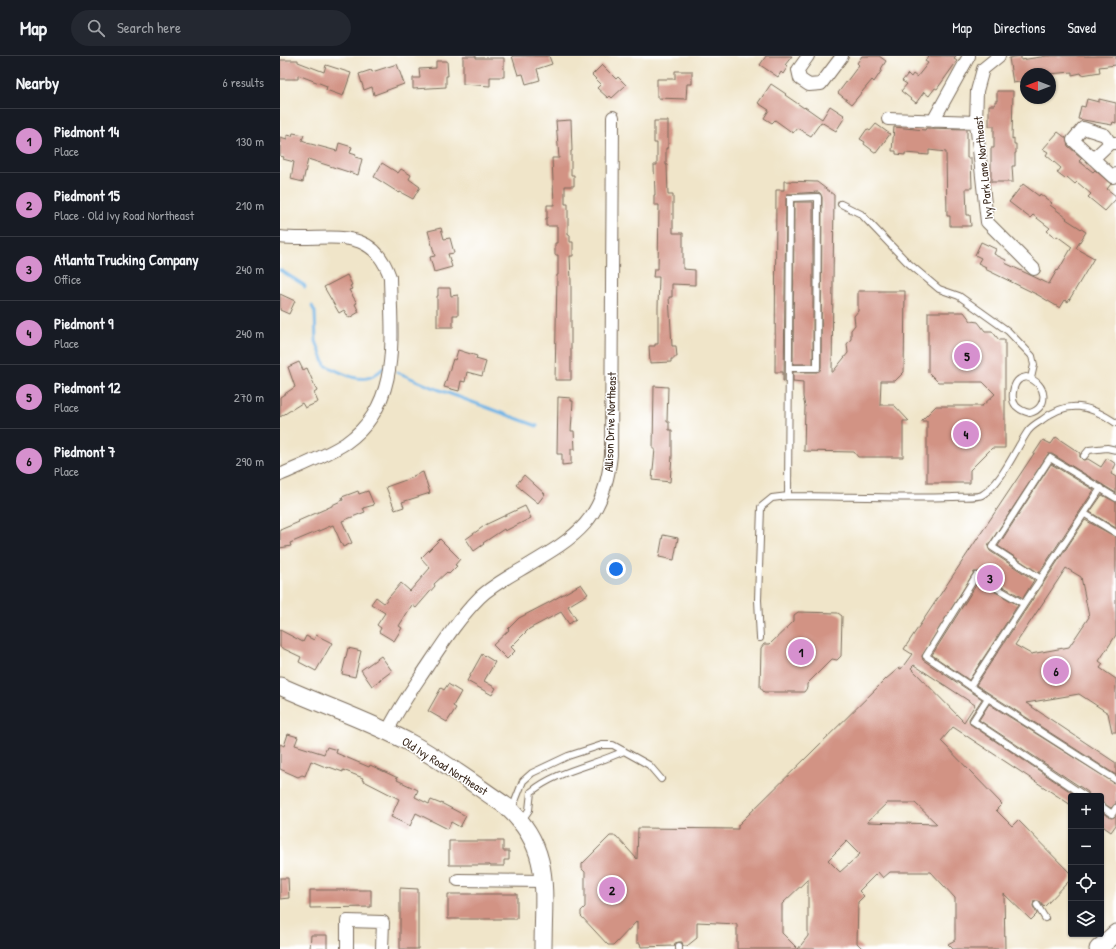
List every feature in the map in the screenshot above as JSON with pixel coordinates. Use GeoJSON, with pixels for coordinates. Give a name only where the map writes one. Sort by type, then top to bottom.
{"type":"FeatureCollection","features":[{"type":"Feature","properties":{"kind":"street"},"geometry":{"type":"LineString","coordinates":[[808,56],[798,70],[800,79],[809,85],[821,84],[842,56]]}},
{"type":"Feature","properties":{"kind":"street"},"geometry":{"type":"LineString","coordinates":[[933,121],[969,57],[986,66],[999,56]]}},
{"type":"Feature","properties":{"kind":"street","name":"Ivy Park Lane Northeast"},"geometry":{"type":"LineString","coordinates":[[986,66],[983,69],[977,90],[976,122],[987,222],[1034,270]]}},
{"type":"Feature","properties":{"kind":"street","name":"Allison Drive Northeast"},"geometry":{"type":"LineString","coordinates":[[387,732],[399,709],[453,627],[468,610],[497,584],[558,548],[572,538],[592,516],[604,492],[609,473],[611,455],[613,117]]}},
{"type":"Feature","properties":{"kind":"street"},"geometry":{"type":"LineString","coordinates":[[888,119],[976,122]]}},
{"type":"Feature","properties":{"kind":"street"},"geometry":{"type":"LineString","coordinates":[[1093,159],[1113,143],[1105,135],[1083,128],[1073,140],[1093,159],[1113,177],[1116,174]]}},
{"type":"Feature","properties":{"kind":"street"},"geometry":{"type":"LineString","coordinates":[[280,237],[308,239],[343,238],[358,240],[369,246],[379,255],[386,266],[390,278],[391,356],[384,394],[375,412],[363,427],[350,439],[333,450],[280,475]]}},
{"type":"Feature","properties":{"kind":"street","name":"Old Ivy Road Northeast"},"geometry":{"type":"LineString","coordinates":[[280,686],[387,732],[432,756],[516,816],[532,837],[542,866],[542,949]]}},
{"type":"Feature","properties":{"kind":"street"},"geometry":{"type":"LineString","coordinates":[[458,880],[543,881]]}},
{"type":"Feature","properties":{"kind":"street"},"geometry":{"type":"LineString","coordinates":[[347,949],[347,921],[383,922],[382,949]]}},
{"type":"Feature","properties":{"kind":"lane"},"geometry":{"type":"LineString","coordinates":[[788,496],[790,198],[818,197],[817,368],[789,368]]}},
{"type":"Feature","properties":{"kind":"lane"},"geometry":{"type":"LineString","coordinates":[[841,204],[861,214],[907,262],[940,289],[959,296],[1008,332],[1032,356],[1034,365],[1031,378]]}},
{"type":"Feature","properties":{"kind":"lane"},"geometry":{"type":"LineString","coordinates":[[1026,377],[1031,378],[1042,388],[1043,399],[1039,409],[1030,413],[1016,407],[1013,391],[1019,379],[1026,377]]}},
{"type":"Feature","properties":{"kind":"lane"},"geometry":{"type":"LineString","coordinates":[[760,638],[758,600],[761,507],[772,498],[788,496],[918,498],[981,496],[992,486],[1006,468],[1029,430],[1046,416],[1061,408],[1073,406],[1083,407],[1109,418],[1116,423]]}},
{"type":"Feature","properties":{"kind":"lane"},"geometry":{"type":"LineString","coordinates":[[1039,409],[1046,416]]}},
{"type":"Feature","properties":{"kind":"lane"},"geometry":{"type":"LineString","coordinates":[[1084,456],[1089,450],[1107,448],[1116,450]]}},
{"type":"Feature","properties":{"kind":"lane"},"geometry":{"type":"LineString","coordinates":[[1041,578],[992,547],[1050,458],[1116,498]]}},
{"type":"Feature","properties":{"kind":"lane"},"geometry":{"type":"LineString","coordinates":[[970,686],[1101,488]]}},
{"type":"Feature","properties":{"kind":"lane"},"geometry":{"type":"LineString","coordinates":[[1085,514],[1116,533]]}},
{"type":"Feature","properties":{"kind":"lane"},"geometry":{"type":"LineString","coordinates":[[1024,604],[976,576],[926,656],[988,698],[1116,780]]}},
{"type":"Feature","properties":{"kind":"lane"},"geometry":{"type":"LineString","coordinates":[[988,698],[973,721],[1081,793]]}},
{"type":"Feature","properties":{"kind":"lane"},"geometry":{"type":"LineString","coordinates":[[516,816],[523,781],[532,773],[568,756],[602,745],[613,745],[650,765],[661,779]]}},
{"type":"Feature","properties":{"kind":"lane"},"geometry":{"type":"LineString","coordinates":[[516,816],[529,810],[531,792],[543,783],[581,766],[624,751]]}},
{"type":"Feature","properties":{"kind":"lane"},"geometry":{"type":"LineString","coordinates":[[1104,808],[1112,814],[1116,808]]}},
{"type":"Feature","properties":{"kind":"lane"},"geometry":{"type":"LineString","coordinates":[[1037,905],[1045,918]]}},
{"type":"Feature","properties":{"kind":"building"},"geometry":{"type":"Polygon","coordinates":[[[463,56],[476,56],[476,58],[504,58],[504,77],[490,77],[490,86],[463,84],[463,56]]]}},
{"type":"Feature","properties":{"kind":"building"},"geometry":{"type":"Polygon","coordinates":[[[512,56],[549,56],[552,64],[537,69],[540,80],[526,84],[523,74],[518,75],[512,56]]]}},
{"type":"Feature","properties":{"kind":"building"},"geometry":{"type":"Polygon","coordinates":[[[766,56],[792,56],[785,65],[788,66],[783,74],[781,72],[778,77],[760,65],[766,56]]]}},
{"type":"Feature","properties":{"kind":"building"},"geometry":{"type":"Polygon","coordinates":[[[862,56],[879,56],[886,61],[874,82],[872,80],[852,104],[838,93],[859,65],[857,63],[862,56]]]}},
{"type":"Feature","properties":{"kind":"building"},"geometry":{"type":"Polygon","coordinates":[[[929,56],[956,56],[954,59],[957,61],[937,89],[935,88],[929,96],[924,92],[916,103],[901,91],[907,84],[902,81],[908,74],[911,77],[913,74],[917,77],[928,63],[925,61],[929,56]]]}},
{"type":"Feature","properties":{"kind":"building"},"geometry":{"type":"Polygon","coordinates":[[[1021,56],[1021,60],[1047,56],[1116,56],[1116,65],[1099,67],[1100,72],[1082,75],[1081,73],[1072,75],[1072,72],[1056,73],[1056,68],[1020,68],[1020,82],[1013,83],[1009,58],[1021,56]]]}},
{"type":"Feature","properties":{"kind":"building"},"geometry":{"type":"Polygon","coordinates":[[[280,60],[298,60],[298,62],[324,72],[326,65],[351,73],[343,96],[326,90],[327,86],[298,75],[298,79],[280,79],[280,60]]]}},
{"type":"Feature","properties":{"kind":"building"},"geometry":{"type":"Polygon","coordinates":[[[436,61],[447,61],[448,76],[446,76],[446,87],[413,89],[413,78],[420,78],[419,69],[436,68],[436,61]]]}},
{"type":"Feature","properties":{"kind":"building"},"geometry":{"type":"Polygon","coordinates":[[[397,64],[404,84],[374,95],[372,87],[364,90],[359,74],[371,70],[372,72],[397,64]]]}},
{"type":"Feature","properties":{"kind":"building"},"geometry":{"type":"Polygon","coordinates":[[[602,65],[616,79],[618,77],[626,85],[612,98],[610,96],[608,98],[597,88],[601,84],[592,75],[602,65]]]}},
{"type":"Feature","properties":{"kind":"building"},"geometry":{"type":"Polygon","coordinates":[[[675,71],[692,71],[692,84],[687,84],[686,99],[657,98],[657,79],[675,79],[675,71]]]}},
{"type":"Feature","properties":{"kind":"building"},"geometry":{"type":"Polygon","coordinates":[[[771,84],[822,119],[830,106],[845,117],[836,131],[821,122],[811,136],[797,128],[793,133],[775,120],[772,123],[764,118],[769,110],[758,103],[771,84]]]}},
{"type":"Feature","properties":{"kind":"building"},"geometry":{"type":"Polygon","coordinates":[[[997,91],[1013,91],[1012,139],[1014,138],[1014,144],[1016,144],[1016,153],[1015,166],[1012,166],[1013,182],[991,182],[991,148],[994,148],[994,126],[989,126],[989,105],[995,105],[995,101],[997,101],[997,91]]]}},
{"type":"Feature","properties":{"kind":"building"},"geometry":{"type":"Polygon","coordinates":[[[1087,99],[1099,102],[1099,99],[1116,103],[1116,123],[1113,122],[1112,125],[1078,119],[1081,106],[1085,107],[1087,99]]]}},
{"type":"Feature","properties":{"kind":"building"},"geometry":{"type":"Polygon","coordinates":[[[571,120],[571,175],[574,175],[574,186],[565,186],[565,204],[568,204],[568,235],[570,235],[570,242],[573,242],[573,256],[570,256],[571,380],[555,380],[558,255],[555,255],[555,243],[557,243],[557,226],[546,226],[546,218],[547,205],[554,205],[552,158],[559,158],[556,121],[571,120]]]}},
{"type":"Feature","properties":{"kind":"building"},"geometry":{"type":"Polygon","coordinates":[[[654,121],[668,121],[668,148],[666,148],[666,165],[668,195],[673,195],[673,233],[683,233],[683,269],[695,270],[695,285],[672,284],[672,297],[669,297],[672,346],[676,346],[677,357],[671,359],[671,362],[650,363],[649,346],[655,346],[655,344],[658,344],[659,277],[653,277],[654,269],[658,269],[659,205],[654,205],[654,165],[657,165],[657,143],[654,143],[654,121]]]}},
{"type":"Feature","properties":{"kind":"building"},"geometry":{"type":"Polygon","coordinates":[[[876,124],[890,134],[876,153],[860,139],[867,129],[870,131],[876,124]]]}},
{"type":"Feature","properties":{"kind":"building"},"geometry":{"type":"Polygon","coordinates":[[[894,127],[925,130],[926,128],[967,129],[967,158],[971,158],[972,188],[966,188],[967,215],[970,215],[971,226],[950,226],[950,216],[947,216],[946,152],[929,150],[929,155],[905,153],[905,155],[896,154],[896,151],[892,151],[894,127]]]}},
{"type":"Feature","properties":{"kind":"building"},"geometry":{"type":"Polygon","coordinates":[[[1058,132],[1066,138],[1068,146],[1082,158],[1079,161],[1093,172],[1095,170],[1111,184],[1107,189],[1116,196],[1116,199],[1105,211],[1088,197],[1091,194],[1077,182],[1075,184],[1067,177],[1065,179],[1057,173],[1061,168],[1046,155],[1048,152],[1043,149],[1058,132]]]}},
{"type":"Feature","properties":{"kind":"building"},"geometry":{"type":"Polygon","coordinates":[[[293,133],[304,135],[302,140],[307,143],[337,151],[339,143],[352,147],[350,153],[356,155],[355,157],[362,159],[358,175],[308,159],[303,182],[291,179],[294,162],[283,159],[284,157],[280,156],[280,137],[287,139],[287,135],[292,136],[293,133]]]}},
{"type":"Feature","properties":{"kind":"building"},"geometry":{"type":"Polygon","coordinates":[[[382,163],[398,173],[401,169],[411,175],[409,179],[420,187],[413,199],[400,192],[399,193],[374,177],[382,163]]]}},
{"type":"Feature","properties":{"kind":"building"},"geometry":{"type":"Polygon","coordinates":[[[784,181],[817,182],[834,195],[832,373],[848,353],[847,344],[851,339],[851,330],[855,325],[854,316],[858,311],[858,291],[905,291],[904,372],[895,381],[881,381],[880,405],[894,405],[909,421],[903,421],[903,457],[858,457],[854,452],[804,451],[805,406],[803,397],[803,382],[793,381],[793,372],[817,372],[821,368],[822,197],[818,192],[787,194],[786,198],[783,381],[783,372],[775,372],[776,190],[784,190],[784,181]]]}},
{"type":"Feature","properties":{"kind":"building"},"geometry":{"type":"Polygon","coordinates":[[[1023,184],[1039,196],[1040,194],[1052,203],[1050,205],[1067,218],[1066,219],[1086,232],[1076,248],[1094,258],[1068,302],[1065,300],[1060,308],[1038,295],[985,269],[986,267],[978,263],[981,258],[975,255],[981,242],[996,249],[994,254],[1006,260],[1005,263],[1049,284],[1057,270],[1058,271],[1072,247],[1047,231],[1050,228],[1033,215],[1030,218],[1009,202],[1023,184]]]}},
{"type":"Feature","properties":{"kind":"building"},"geometry":{"type":"Polygon","coordinates":[[[794,202],[813,202],[813,364],[793,364],[794,202]]]}},
{"type":"Feature","properties":{"kind":"building"},"geometry":{"type":"Polygon","coordinates":[[[441,228],[444,239],[450,238],[454,253],[448,254],[452,267],[434,272],[430,257],[435,256],[428,231],[441,228]]]}},
{"type":"Feature","properties":{"kind":"building"},"geometry":{"type":"Polygon","coordinates":[[[347,275],[352,285],[350,286],[352,289],[349,290],[357,303],[355,304],[359,312],[349,318],[344,310],[339,313],[324,287],[347,275]]]}},
{"type":"Feature","properties":{"kind":"building"},"geometry":{"type":"Polygon","coordinates":[[[438,288],[450,288],[451,296],[458,295],[458,315],[453,315],[453,327],[437,327],[438,288]]]}},
{"type":"Feature","properties":{"kind":"building"},"geometry":{"type":"Polygon","coordinates":[[[280,294],[295,301],[289,314],[280,310],[280,294]]]}},
{"type":"Feature","properties":{"kind":"building"},"geometry":{"type":"Polygon","coordinates":[[[928,312],[964,312],[971,321],[978,322],[985,331],[992,331],[999,340],[1005,340],[1005,448],[992,448],[970,470],[970,483],[927,483],[927,421],[921,421],[936,406],[982,406],[995,394],[983,382],[938,382],[928,372],[928,312]]]}},
{"type":"Feature","properties":{"kind":"building"},"geometry":{"type":"Polygon","coordinates":[[[458,350],[477,356],[476,359],[486,362],[482,376],[467,372],[465,382],[461,381],[459,391],[444,387],[453,359],[455,360],[458,350]]]}},
{"type":"Feature","properties":{"kind":"building"},"geometry":{"type":"Polygon","coordinates":[[[299,362],[303,370],[307,368],[317,391],[314,393],[318,402],[305,408],[302,403],[280,417],[280,397],[295,387],[288,367],[299,362]]]}},
{"type":"Feature","properties":{"kind":"building"},"geometry":{"type":"Polygon","coordinates":[[[654,386],[668,387],[667,422],[669,422],[669,430],[672,430],[670,482],[652,480],[655,449],[653,449],[654,386]]]}},
{"type":"Feature","properties":{"kind":"building"},"geometry":{"type":"Polygon","coordinates":[[[558,397],[571,398],[571,401],[573,401],[571,431],[574,431],[575,449],[571,449],[571,464],[562,465],[562,454],[557,454],[558,397]]]}},
{"type":"Feature","properties":{"kind":"building"},"geometry":{"type":"Polygon","coordinates":[[[1056,437],[1080,453],[1080,457],[1083,460],[1088,459],[1101,467],[1107,458],[1116,464],[1111,474],[1116,477],[1116,493],[1052,454],[1048,454],[988,546],[990,551],[1034,580],[1023,598],[978,572],[974,572],[922,656],[923,660],[982,699],[969,719],[970,724],[1073,793],[1068,793],[1068,803],[953,727],[941,741],[1002,804],[996,810],[1012,826],[1018,820],[1068,871],[1068,882],[1044,907],[1039,901],[1034,901],[1033,906],[1037,914],[1031,920],[1004,894],[1005,949],[953,949],[948,944],[955,940],[955,898],[931,872],[890,872],[883,878],[878,872],[859,891],[864,896],[858,902],[857,943],[863,949],[798,949],[737,949],[737,924],[697,922],[697,938],[687,946],[683,946],[682,942],[679,942],[675,943],[674,946],[641,947],[640,943],[637,943],[637,921],[614,945],[608,945],[581,916],[581,911],[585,907],[585,872],[582,869],[582,864],[610,836],[616,836],[637,859],[638,828],[738,829],[738,825],[886,679],[899,668],[901,669],[912,654],[904,649],[1043,440],[1051,444],[1056,437]],[[914,665],[911,668],[964,722],[975,705],[914,665]],[[887,803],[867,822],[937,824],[915,803],[887,803]],[[847,841],[828,860],[840,872],[860,854],[847,841]],[[808,879],[782,904],[782,933],[798,949],[808,936],[808,879]]]}},
{"type":"Feature","properties":{"kind":"building"},"geometry":{"type":"Polygon","coordinates":[[[1051,464],[1094,490],[1039,573],[998,546],[1051,464]]]}},
{"type":"Feature","properties":{"kind":"building"},"geometry":{"type":"Polygon","coordinates":[[[423,472],[430,493],[402,502],[404,507],[395,510],[386,487],[414,477],[413,476],[423,472]]]}},
{"type":"Feature","properties":{"kind":"building"},"geometry":{"type":"Polygon","coordinates":[[[524,475],[545,494],[538,503],[516,485],[524,475]]]}},
{"type":"Feature","properties":{"kind":"building"},"geometry":{"type":"Polygon","coordinates":[[[358,491],[359,494],[368,491],[374,505],[363,508],[365,512],[342,521],[352,543],[343,547],[333,525],[290,543],[291,546],[280,548],[280,530],[332,506],[343,500],[342,497],[358,491]]]}},
{"type":"Feature","properties":{"kind":"building"},"geometry":{"type":"Polygon","coordinates":[[[1102,495],[1116,502],[1116,528],[1090,512],[1102,495]]]}},
{"type":"Feature","properties":{"kind":"building"},"geometry":{"type":"Polygon","coordinates":[[[525,506],[531,518],[505,531],[504,529],[474,551],[466,539],[487,524],[525,506]]]}},
{"type":"Feature","properties":{"kind":"building"},"geometry":{"type":"Polygon","coordinates":[[[1085,520],[1116,537],[1116,635],[1099,661],[1103,664],[1100,668],[1116,679],[1116,732],[1112,732],[1108,713],[1079,694],[1026,703],[1116,763],[1116,775],[976,685],[1085,520]],[[1066,568],[1015,645],[1031,654],[1069,647],[1089,617],[1081,577],[1066,568]]]}},
{"type":"Feature","properties":{"kind":"building"},"geometry":{"type":"Polygon","coordinates":[[[663,535],[678,538],[674,560],[659,557],[663,535]]]}},
{"type":"Feature","properties":{"kind":"building"},"geometry":{"type":"Polygon","coordinates":[[[440,539],[460,559],[455,565],[457,566],[449,574],[447,572],[434,584],[435,586],[416,608],[412,605],[399,626],[402,628],[394,641],[379,632],[381,628],[377,625],[385,613],[371,604],[376,597],[384,603],[401,583],[410,591],[430,568],[421,558],[440,539]]]}},
{"type":"Feature","properties":{"kind":"building"},"geometry":{"type":"Polygon","coordinates":[[[978,582],[1018,605],[969,680],[932,655],[978,582]]]}},
{"type":"Feature","properties":{"kind":"building"},"geometry":{"type":"Polygon","coordinates":[[[581,584],[588,594],[568,606],[576,619],[569,624],[561,612],[529,629],[511,647],[515,651],[507,659],[493,645],[519,618],[581,584]]]}},
{"type":"Feature","properties":{"kind":"building"},"geometry":{"type":"Polygon","coordinates":[[[798,612],[838,613],[842,616],[841,656],[837,660],[832,659],[807,684],[807,688],[804,692],[764,692],[760,687],[761,648],[764,644],[770,644],[794,621],[794,615],[798,612]]]}},
{"type":"Feature","properties":{"kind":"building"},"geometry":{"type":"Polygon","coordinates":[[[280,630],[303,642],[306,636],[314,640],[316,635],[332,643],[316,671],[299,662],[301,657],[280,647],[280,630]]]}},
{"type":"Feature","properties":{"kind":"building"},"geometry":{"type":"Polygon","coordinates":[[[348,648],[361,651],[355,677],[342,674],[348,648]]]}},
{"type":"Feature","properties":{"kind":"building"},"geometry":{"type":"Polygon","coordinates":[[[482,654],[495,662],[484,681],[496,688],[492,695],[467,681],[482,654]]]}},
{"type":"Feature","properties":{"kind":"building"},"geometry":{"type":"Polygon","coordinates":[[[381,656],[392,671],[372,686],[361,670],[381,656]]]}},
{"type":"Feature","properties":{"kind":"building"},"geometry":{"type":"Polygon","coordinates":[[[448,684],[461,692],[453,706],[456,708],[447,722],[428,711],[441,688],[444,690],[448,684]]]}},
{"type":"Feature","properties":{"kind":"building"},"geometry":{"type":"Polygon","coordinates":[[[989,704],[1116,784],[1116,804],[1111,808],[1104,804],[1104,793],[1088,793],[979,720],[989,704]]]}},
{"type":"Feature","properties":{"kind":"building"},"geometry":{"type":"Polygon","coordinates":[[[288,734],[298,737],[295,745],[324,754],[327,747],[337,750],[336,753],[369,767],[370,765],[398,778],[397,780],[418,790],[415,797],[429,804],[431,800],[441,803],[466,816],[460,827],[451,822],[448,829],[416,813],[410,826],[391,817],[399,799],[362,780],[363,778],[343,770],[343,772],[329,767],[328,768],[311,761],[305,776],[302,775],[298,777],[280,769],[280,744],[284,746],[288,734]]]}},
{"type":"Feature","properties":{"kind":"building"},"geometry":{"type":"Polygon","coordinates":[[[1104,814],[1111,818],[1116,816],[1116,825],[1111,832],[1104,827],[1104,814]]]}},
{"type":"Feature","properties":{"kind":"building"},"geometry":{"type":"Polygon","coordinates":[[[449,841],[503,841],[503,851],[509,851],[509,860],[504,860],[504,866],[449,865],[449,841]]]}},
{"type":"Feature","properties":{"kind":"building"},"geometry":{"type":"Polygon","coordinates":[[[280,878],[288,878],[289,898],[280,899],[280,878]]]}},
{"type":"Feature","properties":{"kind":"building"},"geometry":{"type":"Polygon","coordinates":[[[400,888],[418,889],[418,949],[400,949],[400,888]]]}},
{"type":"Feature","properties":{"kind":"building"},"geometry":{"type":"Polygon","coordinates":[[[310,890],[371,890],[371,907],[310,908],[310,890]]]}},
{"type":"Feature","properties":{"kind":"building"},"geometry":{"type":"Polygon","coordinates":[[[448,894],[517,894],[517,919],[448,919],[448,894]]]}},
{"type":"Feature","properties":{"kind":"building"},"geometry":{"type":"Polygon","coordinates":[[[311,935],[327,935],[327,949],[310,949],[311,935]]]}},
{"type":"Feature","properties":{"kind":"waterway"},"geometry":{"type":"LineString","coordinates":[[280,270],[305,287]]}},
{"type":"Feature","properties":{"kind":"waterway"},"geometry":{"type":"LineString","coordinates":[[312,306],[315,312],[316,341],[325,365],[355,378],[367,378],[373,376],[385,367]]}},
{"type":"Feature","properties":{"kind":"waterway"},"geometry":{"type":"LineString","coordinates":[[397,372],[429,386],[537,426]]}},
{"type":"Feature","properties":{"kind":"place","name":"Piedmont 12"},"geometry":{"type":"Point","coordinates":[967,356]}},
{"type":"Feature","properties":{"kind":"place","name":"Piedmont 9"},"geometry":{"type":"Point","coordinates":[966,434]}},
{"type":"Feature","properties":{"kind":"place","name":"Atlanta Trucking Company"},"geometry":{"type":"Point","coordinates":[990,578]}},
{"type":"Feature","properties":{"kind":"place","name":"Piedmont 14"},"geometry":{"type":"Point","coordinates":[801,652]}},
{"type":"Feature","properties":{"kind":"place","name":"Piedmont 7"},"geometry":{"type":"Point","coordinates":[1056,671]}},
{"type":"Feature","properties":{"kind":"place","name":"Piedmont 15"},"geometry":{"type":"Point","coordinates":[612,890]}}]}
